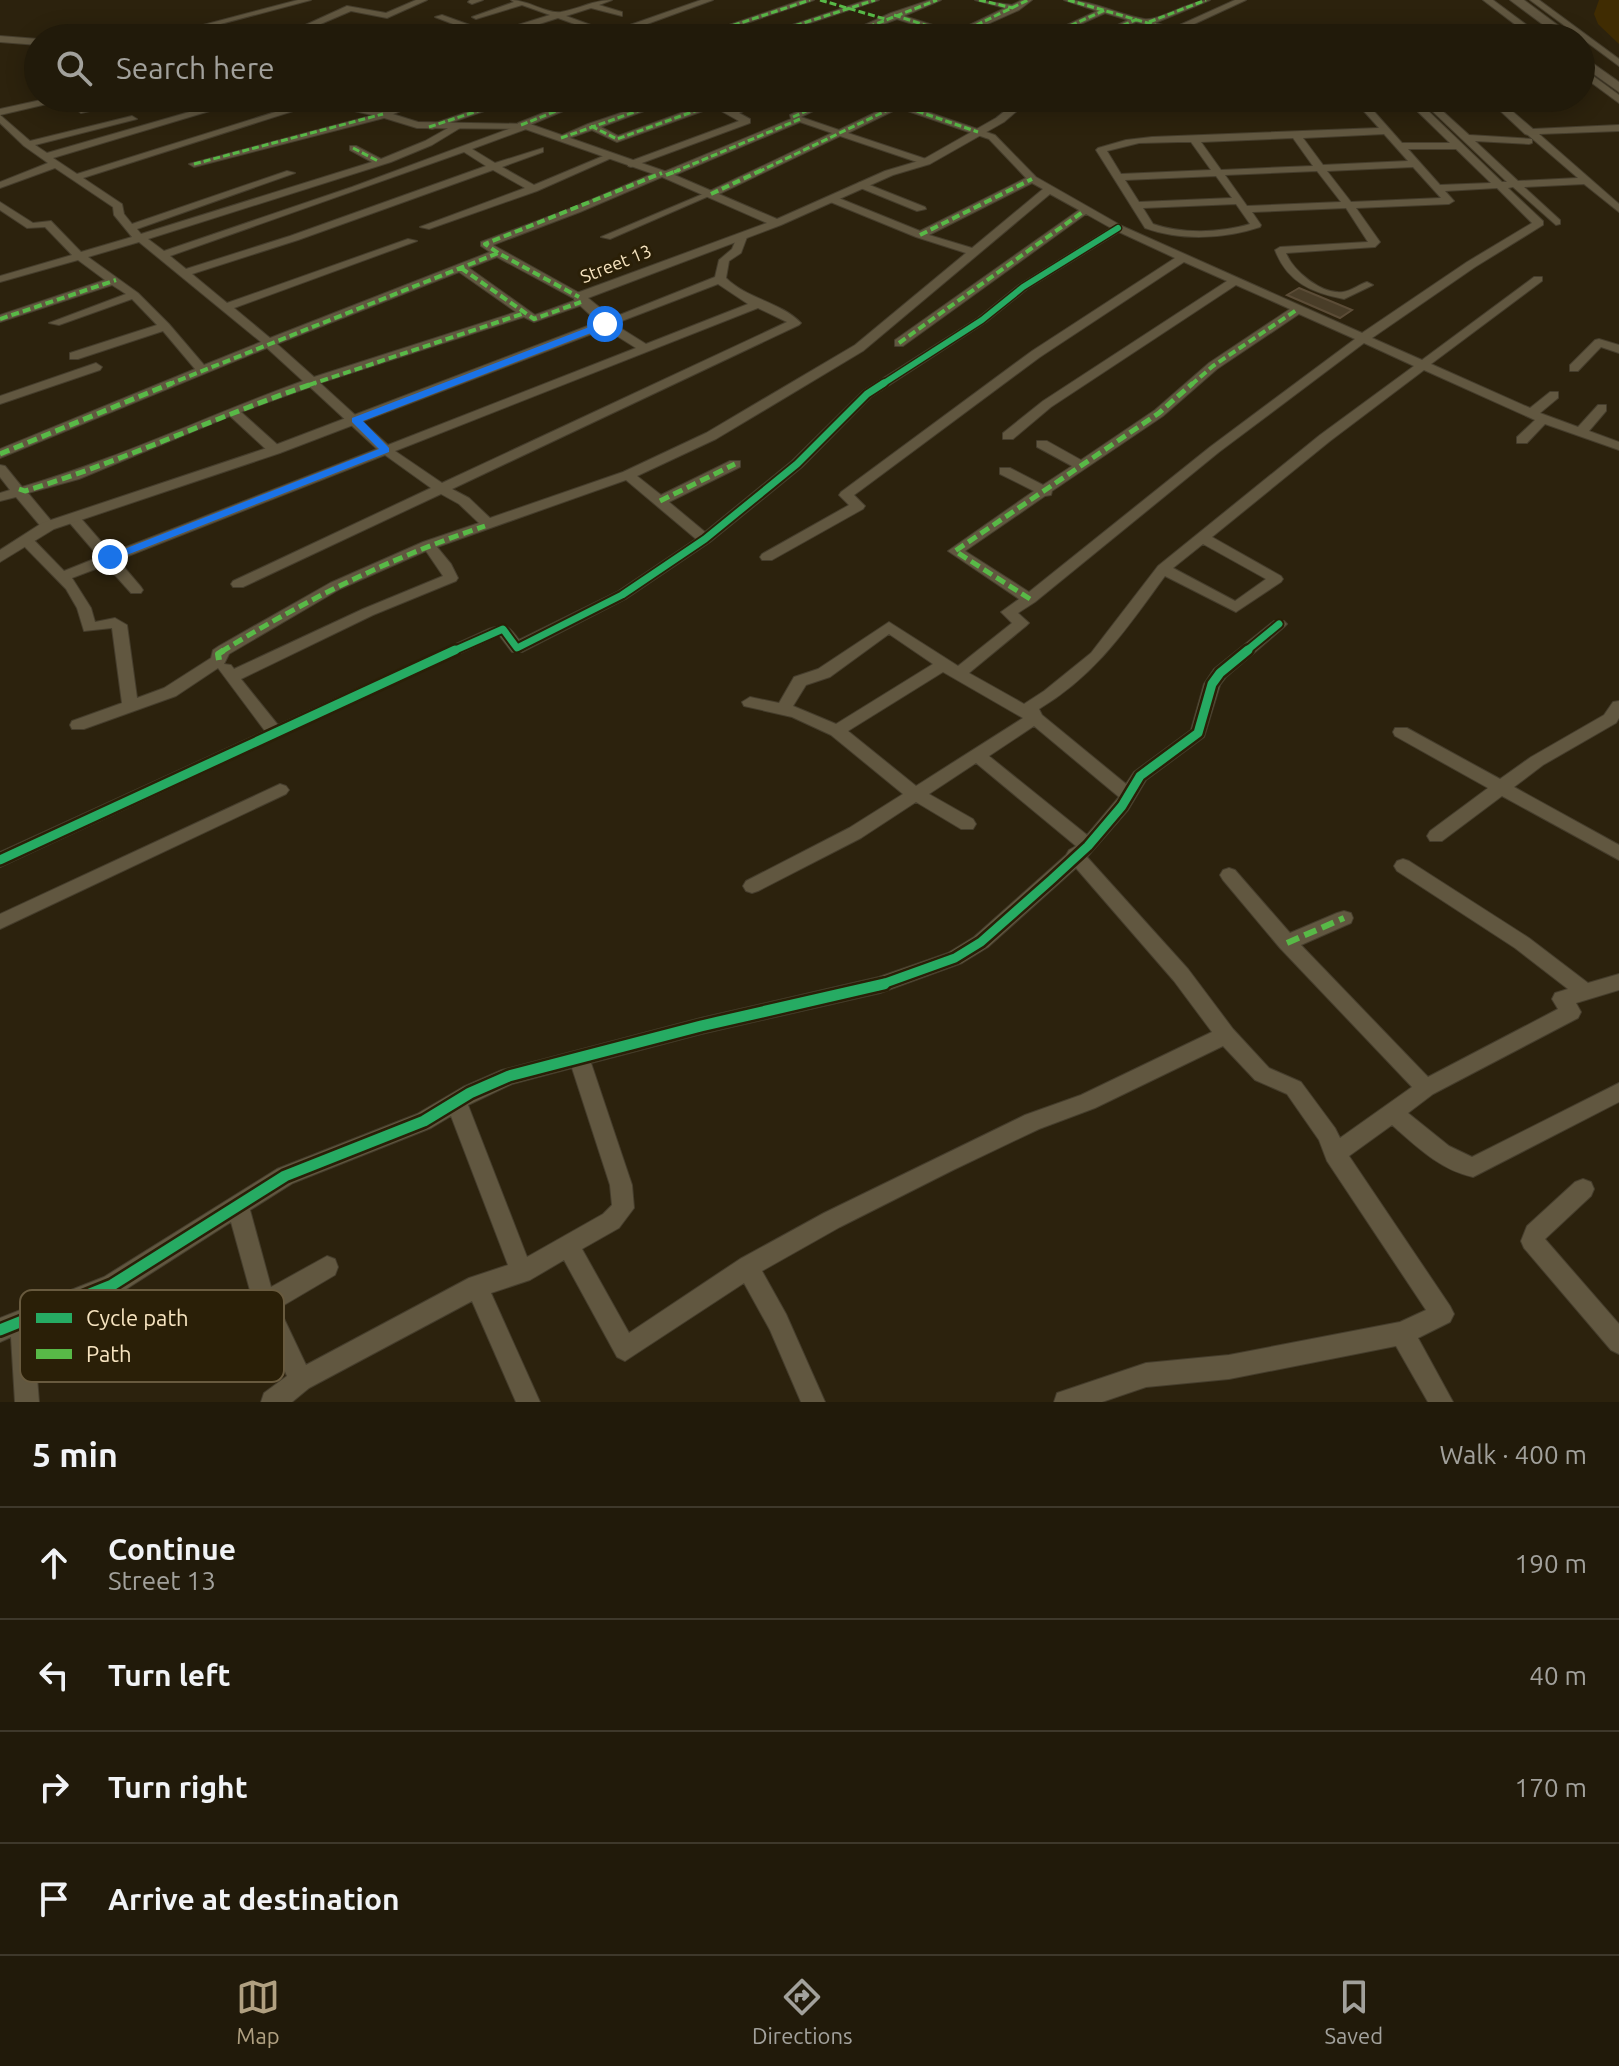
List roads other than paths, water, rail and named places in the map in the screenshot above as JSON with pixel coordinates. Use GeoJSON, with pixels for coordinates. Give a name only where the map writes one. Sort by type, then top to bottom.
{"type":"FeatureCollection","features":[{"type":"Feature","properties":{"kind":"main road"},"geometry":{"type":"LineString","coordinates":[[1501,0],[1534,24]]}},
{"type":"Feature","properties":{"kind":"main road"},"geometry":{"type":"LineString","coordinates":[[1516,0],[1549,24]]}},
{"type":"Feature","properties":{"kind":"main road"},"geometry":{"type":"LineString","coordinates":[[1595,58],[1602,63],[1613,83]]}},
{"type":"Feature","properties":{"kind":"main road"},"geometry":{"type":"LineString","coordinates":[[1595,64],[1602,63]]}},
{"type":"Feature","properties":{"kind":"main road"},"geometry":{"type":"LineString","coordinates":[[1595,72],[1613,83]]}},
{"type":"Feature","properties":{"kind":"street"},"geometry":{"type":"LineString","coordinates":[[251,0],[266,10]]}},
{"type":"Feature","properties":{"kind":"street"},"geometry":{"type":"LineString","coordinates":[[212,24],[307,0]]}},
{"type":"Feature","properties":{"kind":"street"},"geometry":{"type":"LineString","coordinates":[[313,24],[350,8],[387,16],[423,0]]}},
{"type":"Feature","properties":{"kind":"street"},"geometry":{"type":"LineString","coordinates":[[532,6],[555,0]]}},
{"type":"Feature","properties":{"kind":"street"},"geometry":{"type":"LineString","coordinates":[[527,24],[608,0]]}},
{"type":"Feature","properties":{"kind":"street"},"geometry":{"type":"LineString","coordinates":[[640,24],[709,0]]}},
{"type":"Feature","properties":{"kind":"street"},"geometry":{"type":"LineString","coordinates":[[737,24],[810,0]]}},
{"type":"Feature","properties":{"kind":"street"},"geometry":{"type":"LineString","coordinates":[[820,0],[919,24]]}},
{"type":"Feature","properties":{"kind":"street"},"geometry":{"type":"LineString","coordinates":[[799,24],[875,0]]}},
{"type":"Feature","properties":{"kind":"street"},"geometry":{"type":"LineString","coordinates":[[979,0],[1026,10]]}},
{"type":"Feature","properties":{"kind":"street"},"geometry":{"type":"LineString","coordinates":[[984,24],[1028,0]]}},
{"type":"Feature","properties":{"kind":"street"},"geometry":{"type":"LineString","coordinates":[[1068,0],[1155,24]]}},
{"type":"Feature","properties":{"kind":"street"},"geometry":{"type":"LineString","coordinates":[[1149,22],[1206,0]]}},
{"type":"Feature","properties":{"kind":"street"},"geometry":{"type":"LineString","coordinates":[[1186,24],[1242,0]]}},
{"type":"Feature","properties":{"kind":"street"},"geometry":{"type":"LineString","coordinates":[[1487,0],[1520,24]]}},
{"type":"Feature","properties":{"kind":"street"},"geometry":{"type":"LineString","coordinates":[[1534,0],[1566,24]]}},
{"type":"Feature","properties":{"kind":"street"},"geometry":{"type":"LineString","coordinates":[[476,17],[518,1],[574,24]]}},
{"type":"Feature","properties":{"kind":"street"},"geometry":{"type":"LineString","coordinates":[[872,24],[931,1]]}},
{"type":"Feature","properties":{"kind":"street"},"geometry":{"type":"LineString","coordinates":[[362,10],[373,5]]}},
{"type":"Feature","properties":{"kind":"street"},"geometry":{"type":"LineString","coordinates":[[590,5],[619,14]]}},
{"type":"Feature","properties":{"kind":"street"},"geometry":{"type":"LineString","coordinates":[[1074,24],[1105,10]]}},
{"type":"Feature","properties":{"kind":"street"},"geometry":{"type":"LineString","coordinates":[[439,17],[456,24]]}},
{"type":"Feature","properties":{"kind":"street"},"geometry":{"type":"LineString","coordinates":[[1126,24],[1137,19]]}},
{"type":"Feature","properties":{"kind":"street"},"geometry":{"type":"LineString","coordinates":[[0,39],[24,41]]}},
{"type":"Feature","properties":{"kind":"street"},"geometry":{"type":"LineString","coordinates":[[1595,45],[1619,63]]}},
{"type":"Feature","properties":{"kind":"street"},"geometry":{"type":"LineString","coordinates":[[1613,83],[1619,100]]}},
{"type":"Feature","properties":{"kind":"street"},"geometry":{"type":"LineString","coordinates":[[0,112],[24,107]]}},
{"type":"Feature","properties":{"kind":"street"},"geometry":{"type":"LineString","coordinates":[[45,157],[200,112]]}},
{"type":"Feature","properties":{"kind":"street"},"geometry":{"type":"LineString","coordinates":[[76,177],[288,112]]}},
{"type":"Feature","properties":{"kind":"street"},"geometry":{"type":"LineString","coordinates":[[371,112],[429,127],[524,125],[664,174],[777,223]]}},
{"type":"Feature","properties":{"kind":"street"},"geometry":{"type":"LineString","coordinates":[[194,164],[388,112]]}},
{"type":"Feature","properties":{"kind":"street"},"geometry":{"type":"LineString","coordinates":[[429,127],[475,112]]}},
{"type":"Feature","properties":{"kind":"street"},"geometry":{"type":"LineString","coordinates":[[163,255],[356,189],[555,112]]}},
{"type":"Feature","properties":{"kind":"street"},"geometry":{"type":"LineString","coordinates":[[561,138],[632,112]]}},
{"type":"Feature","properties":{"kind":"street"},"geometry":{"type":"LineString","coordinates":[[591,126],[617,139],[693,112]]}},
{"type":"Feature","properties":{"kind":"street"},"geometry":{"type":"LineString","coordinates":[[631,164],[747,121],[733,112]]}},
{"type":"Feature","properties":{"kind":"street"},"geometry":{"type":"LineString","coordinates":[[804,112],[793,117],[926,162]]}},
{"type":"Feature","properties":{"kind":"street"},"geometry":{"type":"LineString","coordinates":[[606,237],[710,194],[884,112]]}},
{"type":"Feature","properties":{"kind":"street"},"geometry":{"type":"LineString","coordinates":[[919,112],[992,137],[1032,179],[1118,228],[1537,417],[1619,446]]}},
{"type":"Feature","properties":{"kind":"street","name":"Street 13"},"geometry":{"type":"LineString","coordinates":[[606,322],[580,299],[926,162],[1011,112]]}},
{"type":"Feature","properties":{"kind":"street"},"geometry":{"type":"LineString","coordinates":[[1136,202],[1449,201],[1369,112]]}},
{"type":"Feature","properties":{"kind":"street"},"geometry":{"type":"LineString","coordinates":[[837,731],[951,669],[1021,623],[1008,612],[1030,599],[1205,455],[1362,338],[1539,223],[1423,112]]}},
{"type":"Feature","properties":{"kind":"street"},"geometry":{"type":"LineString","coordinates":[[1440,112],[1474,141],[1556,222]]}},
{"type":"Feature","properties":{"kind":"street"},"geometry":{"type":"LineString","coordinates":[[1495,112],[1519,132],[1530,136]]}},
{"type":"Feature","properties":{"kind":"street"},"geometry":{"type":"LineString","coordinates":[[1506,112],[1617,212]]}},
{"type":"Feature","properties":{"kind":"street"},"geometry":{"type":"LineString","coordinates":[[0,118],[27,144],[118,206],[119,215],[140,238],[269,343],[386,450],[421,477],[464,501],[486,522],[485,526]]}},
{"type":"Feature","properties":{"kind":"street"},"geometry":{"type":"LineString","coordinates":[[27,144],[132,119]]}},
{"type":"Feature","properties":{"kind":"street"},"geometry":{"type":"LineString","coordinates":[[580,299],[485,244],[800,119]]}},
{"type":"Feature","properties":{"kind":"street"},"geometry":{"type":"LineString","coordinates":[[0,279],[140,238],[378,161],[431,141],[460,125]]}},
{"type":"Feature","properties":{"kind":"street"},"geometry":{"type":"LineString","coordinates":[[1400,146],[1454,144],[1619,128]]}},
{"type":"Feature","properties":{"kind":"street"},"geometry":{"type":"LineString","coordinates":[[1194,139],[1241,202],[1255,227],[1232,231],[1161,232],[1149,226],[1101,150],[1129,142],[1194,139],[1385,131]]}},
{"type":"Feature","properties":{"kind":"street"},"geometry":{"type":"LineString","coordinates":[[1296,135],[1316,165],[1348,201],[1375,242],[1371,245],[1280,250],[1295,278],[1305,283],[1344,296],[1367,285]]}},
{"type":"Feature","properties":{"kind":"street"},"geometry":{"type":"LineString","coordinates":[[353,148],[378,161]]}},
{"type":"Feature","properties":{"kind":"street"},"geometry":{"type":"LineString","coordinates":[[463,148],[533,189]]}},
{"type":"Feature","properties":{"kind":"street"},"geometry":{"type":"LineString","coordinates":[[185,273],[294,238],[540,150]]}},
{"type":"Feature","properties":{"kind":"street"},"geometry":{"type":"LineString","coordinates":[[425,227],[533,189],[611,156]]}},
{"type":"Feature","properties":{"kind":"street"},"geometry":{"type":"LineString","coordinates":[[1118,174],[1414,161]]}},
{"type":"Feature","properties":{"kind":"street"},"geometry":{"type":"LineString","coordinates":[[0,185],[55,164]]}},
{"type":"Feature","properties":{"kind":"street"},"geometry":{"type":"LineString","coordinates":[[130,228],[290,173]]}},
{"type":"Feature","properties":{"kind":"street"},"geometry":{"type":"LineString","coordinates":[[920,235],[1032,179]]}},
{"type":"Feature","properties":{"kind":"street"},"geometry":{"type":"LineString","coordinates":[[1442,191],[1581,181]]}},
{"type":"Feature","properties":{"kind":"street"},"geometry":{"type":"LineString","coordinates":[[862,185],[921,209]]}},
{"type":"Feature","properties":{"kind":"street"},"geometry":{"type":"LineString","coordinates":[[276,733],[231,677],[218,654],[335,586],[428,545],[628,475],[711,436],[859,348],[1051,188]]}},
{"type":"Feature","properties":{"kind":"street"},"geometry":{"type":"LineString","coordinates":[[832,199],[920,235],[976,253]]}},
{"type":"Feature","properties":{"kind":"street"},"geometry":{"type":"LineString","coordinates":[[0,205],[31,226],[47,223],[79,256],[134,295],[202,370]]}},
{"type":"Feature","properties":{"kind":"street"},"geometry":{"type":"LineString","coordinates":[[899,343],[1084,211]]}},
{"type":"Feature","properties":{"kind":"street"},"geometry":{"type":"LineString","coordinates":[[0,860],[494,632],[503,629],[517,648],[622,595],[705,539],[797,464],[867,394],[982,320],[1023,287],[1118,228]]}},
{"type":"Feature","properties":{"kind":"street"},"geometry":{"type":"LineString","coordinates":[[720,279],[724,260],[737,251],[742,237]]}},
{"type":"Feature","properties":{"kind":"street"},"geometry":{"type":"LineString","coordinates":[[227,307],[412,241]]}},
{"type":"Feature","properties":{"kind":"street"},"geometry":{"type":"LineString","coordinates":[[0,454],[498,253]]}},
{"type":"Feature","properties":{"kind":"street"},"geometry":{"type":"LineString","coordinates":[[767,557],[858,506],[846,495],[856,487],[1036,354],[1182,258]]}},
{"type":"Feature","properties":{"kind":"street"},"geometry":{"type":"LineString","coordinates":[[461,268],[534,319],[580,299]]}},
{"type":"Feature","properties":{"kind":"street"},"geometry":{"type":"LineString","coordinates":[[238,584],[795,323],[731,291],[720,279]]}},
{"type":"Feature","properties":{"kind":"street"},"geometry":{"type":"LineString","coordinates":[[0,557],[48,526],[275,450],[720,279]]}},
{"type":"Feature","properties":{"kind":"street"},"geometry":{"type":"LineString","coordinates":[[1035,718],[1030,707],[1050,695],[1096,657],[1163,569],[1422,365],[1538,279]]}},
{"type":"Feature","properties":{"kind":"street"},"geometry":{"type":"LineString","coordinates":[[0,319],[116,280]]}},
{"type":"Feature","properties":{"kind":"street"},"geometry":{"type":"LineString","coordinates":[[1008,436],[1047,404],[1235,281]]}},
{"type":"Feature","properties":{"kind":"street"},"geometry":{"type":"LineString","coordinates":[[55,323],[134,295]]}},
{"type":"Feature","properties":{"kind":"street"},"geometry":{"type":"LineString","coordinates":[[62,577],[756,305]]}},
{"type":"Feature","properties":{"kind":"street"},"geometry":{"type":"LineString","coordinates":[[1030,599],[955,551],[1159,413],[1213,366],[1298,309]]}},
{"type":"Feature","properties":{"kind":"street"},"geometry":{"type":"LineString","coordinates":[[0,497],[19,489],[25,491],[74,476],[232,411],[312,382],[525,313]]}},
{"type":"Feature","properties":{"kind":"street"},"geometry":{"type":"LineString","coordinates":[[606,322],[646,349]]}},
{"type":"Feature","properties":{"kind":"street"},"geometry":{"type":"LineString","coordinates":[[74,356],[165,326]]}},
{"type":"Feature","properties":{"kind":"street"},"geometry":{"type":"LineString","coordinates":[[1574,368],[1600,342],[1619,349]]}},
{"type":"Feature","properties":{"kind":"street"},"geometry":{"type":"LineString","coordinates":[[0,400],[96,367]]}},
{"type":"Feature","properties":{"kind":"street"},"geometry":{"type":"LineString","coordinates":[[1522,440],[1554,395]]}},
{"type":"Feature","properties":{"kind":"street"},"geometry":{"type":"LineString","coordinates":[[1580,433],[1602,408]]}},
{"type":"Feature","properties":{"kind":"street"},"geometry":{"type":"LineString","coordinates":[[232,411],[275,450]]}},
{"type":"Feature","properties":{"kind":"street"},"geometry":{"type":"LineString","coordinates":[[1042,444],[1083,466]]}},
{"type":"Feature","properties":{"kind":"street"},"geometry":{"type":"LineString","coordinates":[[660,501],[735,464]]}},
{"type":"Feature","properties":{"kind":"street"},"geometry":{"type":"LineString","coordinates":[[1,470],[48,526]]}},
{"type":"Feature","properties":{"kind":"street"},"geometry":{"type":"LineString","coordinates":[[1005,471],[1046,492]]}},
{"type":"Feature","properties":{"kind":"street"},"geometry":{"type":"LineString","coordinates":[[628,475],[705,539]]}},
{"type":"Feature","properties":{"kind":"street"},"geometry":{"type":"LineString","coordinates":[[73,518],[136,590]]}},
{"type":"Feature","properties":{"kind":"street"},"geometry":{"type":"LineString","coordinates":[[1163,569],[1236,607],[1276,579],[1202,537]]}},
{"type":"Feature","properties":{"kind":"street"},"geometry":{"type":"LineString","coordinates":[[26,540],[62,577],[84,608],[89,628],[119,625],[130,706]]}},
{"type":"Feature","properties":{"kind":"street"},"geometry":{"type":"LineString","coordinates":[[231,677],[368,612],[451,578],[428,545]]}},
{"type":"Feature","properties":{"kind":"street"},"geometry":{"type":"LineString","coordinates":[[100,1290],[285,1176],[424,1121],[509,1076],[701,1026],[880,985],[955,958],[981,942],[1081,851],[1129,796],[1140,776],[1198,733],[1212,684],[1220,673],[1279,624]]}},
{"type":"Feature","properties":{"kind":"street"},"geometry":{"type":"LineString","coordinates":[[783,709],[800,681],[824,673],[889,627],[951,669],[1035,718],[1129,796]]}},
{"type":"Feature","properties":{"kind":"street"},"geometry":{"type":"LineString","coordinates":[[78,725],[170,692],[219,660]]}},
{"type":"Feature","properties":{"kind":"street"},"geometry":{"type":"LineString","coordinates":[[750,702],[783,709],[837,731],[914,793],[967,824]]}},
{"type":"Feature","properties":{"kind":"street"},"geometry":{"type":"LineString","coordinates":[[1436,836],[1500,786],[1610,719],[1619,706]]}},
{"type":"Feature","properties":{"kind":"street"},"geometry":{"type":"LineString","coordinates":[[752,886],[855,833],[1035,718]]}},
{"type":"Feature","properties":{"kind":"street"},"geometry":{"type":"LineString","coordinates":[[1401,732],[1619,853]]}},
{"type":"Feature","properties":{"kind":"street"},"geometry":{"type":"LineString","coordinates":[[977,755],[1081,851],[1226,1035],[1262,1074],[1294,1088],[1328,1135],[1335,1154],[1442,1314],[1402,1333],[1229,1367],[1146,1375],[1066,1402]]}},
{"type":"Feature","properties":{"kind":"street"},"geometry":{"type":"LineString","coordinates":[[0,922],[280,790]]}},
{"type":"Feature","properties":{"kind":"street"},"geometry":{"type":"LineString","coordinates":[[1403,866],[1522,943],[1585,992]]}},
{"type":"Feature","properties":{"kind":"street"},"geometry":{"type":"LineString","coordinates":[[1229,875],[1287,943],[1426,1088]]}},
{"type":"Feature","properties":{"kind":"street"},"geometry":{"type":"LineString","coordinates":[[1287,943],[1344,918]]}},
{"type":"Feature","properties":{"kind":"street"},"geometry":{"type":"LineString","coordinates":[[1335,1154],[1426,1088],[1518,1037],[1571,1012],[1562,999],[1619,982]]}},
{"type":"Feature","properties":{"kind":"street"},"geometry":{"type":"LineString","coordinates":[[568,1245],[625,1349],[748,1267],[832,1220],[1032,1122],[1088,1102],[1226,1035]]}},
{"type":"Feature","properties":{"kind":"street"},"geometry":{"type":"LineString","coordinates":[[273,1402],[301,1380],[477,1286],[522,1272],[611,1221],[623,1208],[625,1199],[579,1058]]}},
{"type":"Feature","properties":{"kind":"street"},"geometry":{"type":"LineString","coordinates":[[1391,1111],[1450,1158],[1464,1167],[1473,1167],[1619,1092]]}},
{"type":"Feature","properties":{"kind":"street"},"geometry":{"type":"LineString","coordinates":[[456,1102],[522,1272]]}},
{"type":"Feature","properties":{"kind":"street"},"geometry":{"type":"LineString","coordinates":[[1583,1189],[1535,1233],[1532,1241],[1619,1342]]}},
{"type":"Feature","properties":{"kind":"street"},"geometry":{"type":"LineString","coordinates":[[238,1204],[245,1247],[262,1290]]}},
{"type":"Feature","properties":{"kind":"street"},"geometry":{"type":"LineString","coordinates":[[284,1292],[327,1267]]}},
{"type":"Feature","properties":{"kind":"street"},"geometry":{"type":"LineString","coordinates":[[748,1267],[778,1322],[813,1402]]}},
{"type":"Feature","properties":{"kind":"street"},"geometry":{"type":"LineString","coordinates":[[477,1286],[528,1402]]}},
{"type":"Feature","properties":{"kind":"street"},"geometry":{"type":"LineString","coordinates":[[10,1326],[20,1371]]}},
{"type":"Feature","properties":{"kind":"street"},"geometry":{"type":"LineString","coordinates":[[1402,1333],[1441,1402]]}},
{"type":"Feature","properties":{"kind":"street"},"geometry":{"type":"LineString","coordinates":[[284,1347],[301,1380]]}},
{"type":"Feature","properties":{"kind":"street"},"geometry":{"type":"LineString","coordinates":[[23,1382],[27,1402]]}}]}
